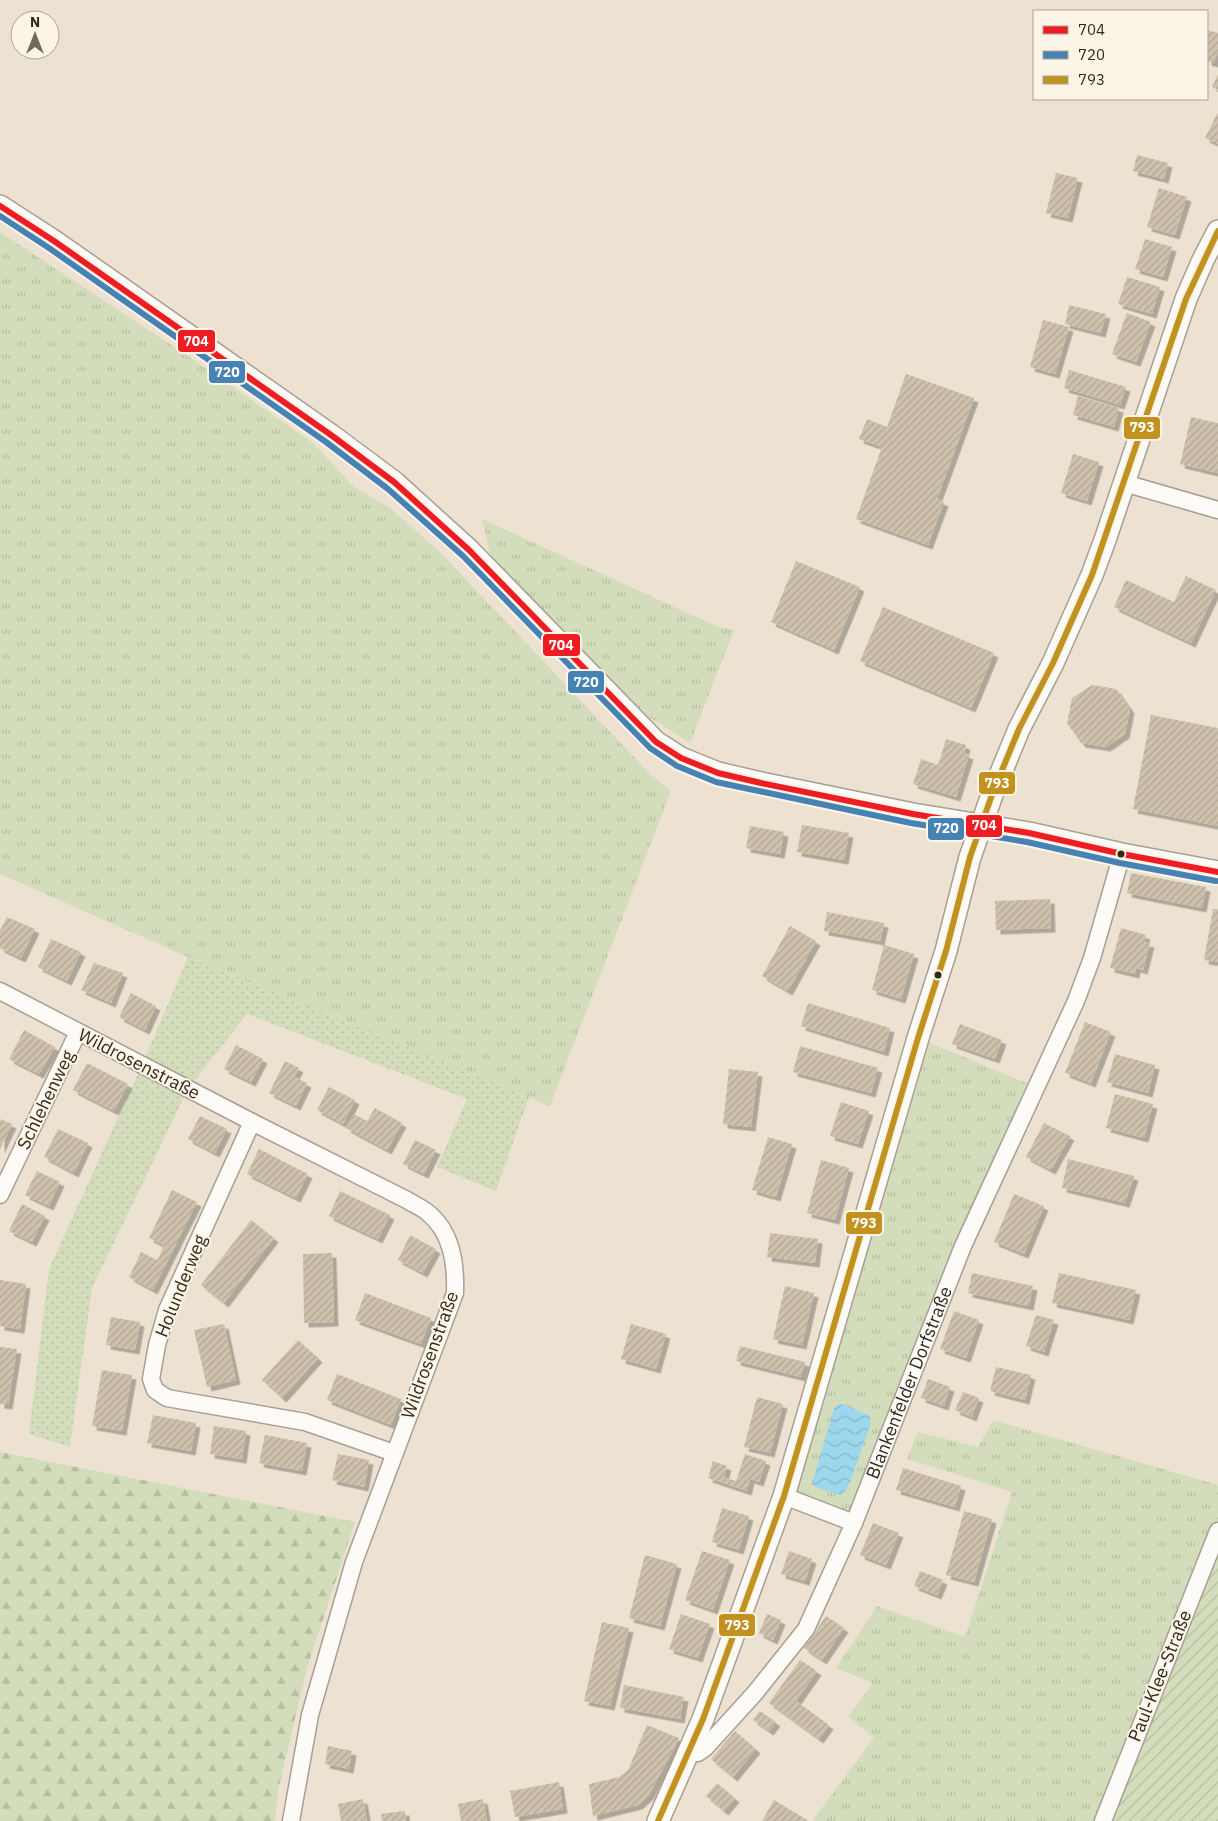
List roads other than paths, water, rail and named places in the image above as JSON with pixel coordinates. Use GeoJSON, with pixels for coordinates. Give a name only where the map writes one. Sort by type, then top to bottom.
{"type":"FeatureCollection","features":[{"type":"Feature","properties":{"kind":"main road"},"geometry":{"type":"LineString","coordinates":[[0,206],[54,240],[332,435],[394,482],[475,557],[656,742],[681,758],[718,773],[761,784],[913,814],[1029,833],[1122,854],[1218,872]]}},
{"type":"Feature","properties":{"kind":"main road"},"geometry":{"type":"LineString","coordinates":[[658,1821],[689,1753],[784,1496],[918,1038],[946,951],[970,857],[981,825],[1019,729],[1053,663],[1092,574],[1186,299],[1202,260],[1218,231]]}},
{"type":"Feature","properties":{"kind":"street"},"geometry":{"type":"LineString","coordinates":[[1124,483],[1218,510]]}},
{"type":"Feature","properties":{"kind":"street","name":"Blankenfelder Dorfstraße"},"geometry":{"type":"LineString","coordinates":[[689,1753],[698,1753],[705,1748],[755,1693],[806,1629],[854,1523],[963,1246],[1076,1001],[1092,958],[1122,854]]}},
{"type":"Feature","properties":{"kind":"street","name":"Wildrosenstraße"},"geometry":{"type":"LineString","coordinates":[[0,991],[407,1200],[427,1212],[445,1233],[453,1255],[456,1271],[455,1293],[354,1562],[310,1715],[291,1821]]}},
{"type":"Feature","properties":{"kind":"street","name":"Schlehenweg"},"geometry":{"type":"LineString","coordinates":[[0,1195],[78,1032]]}},
{"type":"Feature","properties":{"kind":"street","name":"Holunderweg"},"geometry":{"type":"LineString","coordinates":[[252,1122],[167,1310],[157,1345],[151,1379],[155,1390],[167,1398],[305,1422],[394,1453]]}},
{"type":"Feature","properties":{"kind":"street"},"geometry":{"type":"LineString","coordinates":[[784,1496],[854,1523]]}},
{"type":"Feature","properties":{"kind":"street","name":"Paul-Klee-Straße"},"geometry":{"type":"LineString","coordinates":[[1103,1821],[1218,1531]]}},
{"type":"Feature","properties":{"kind":"water"},"geometry":{"type":"Polygon","coordinates":[[[839,1404],[870,1416],[870,1426],[850,1482],[846,1490],[840,1495],[818,1488],[812,1484],[834,1408],[839,1404]]]}}]}
